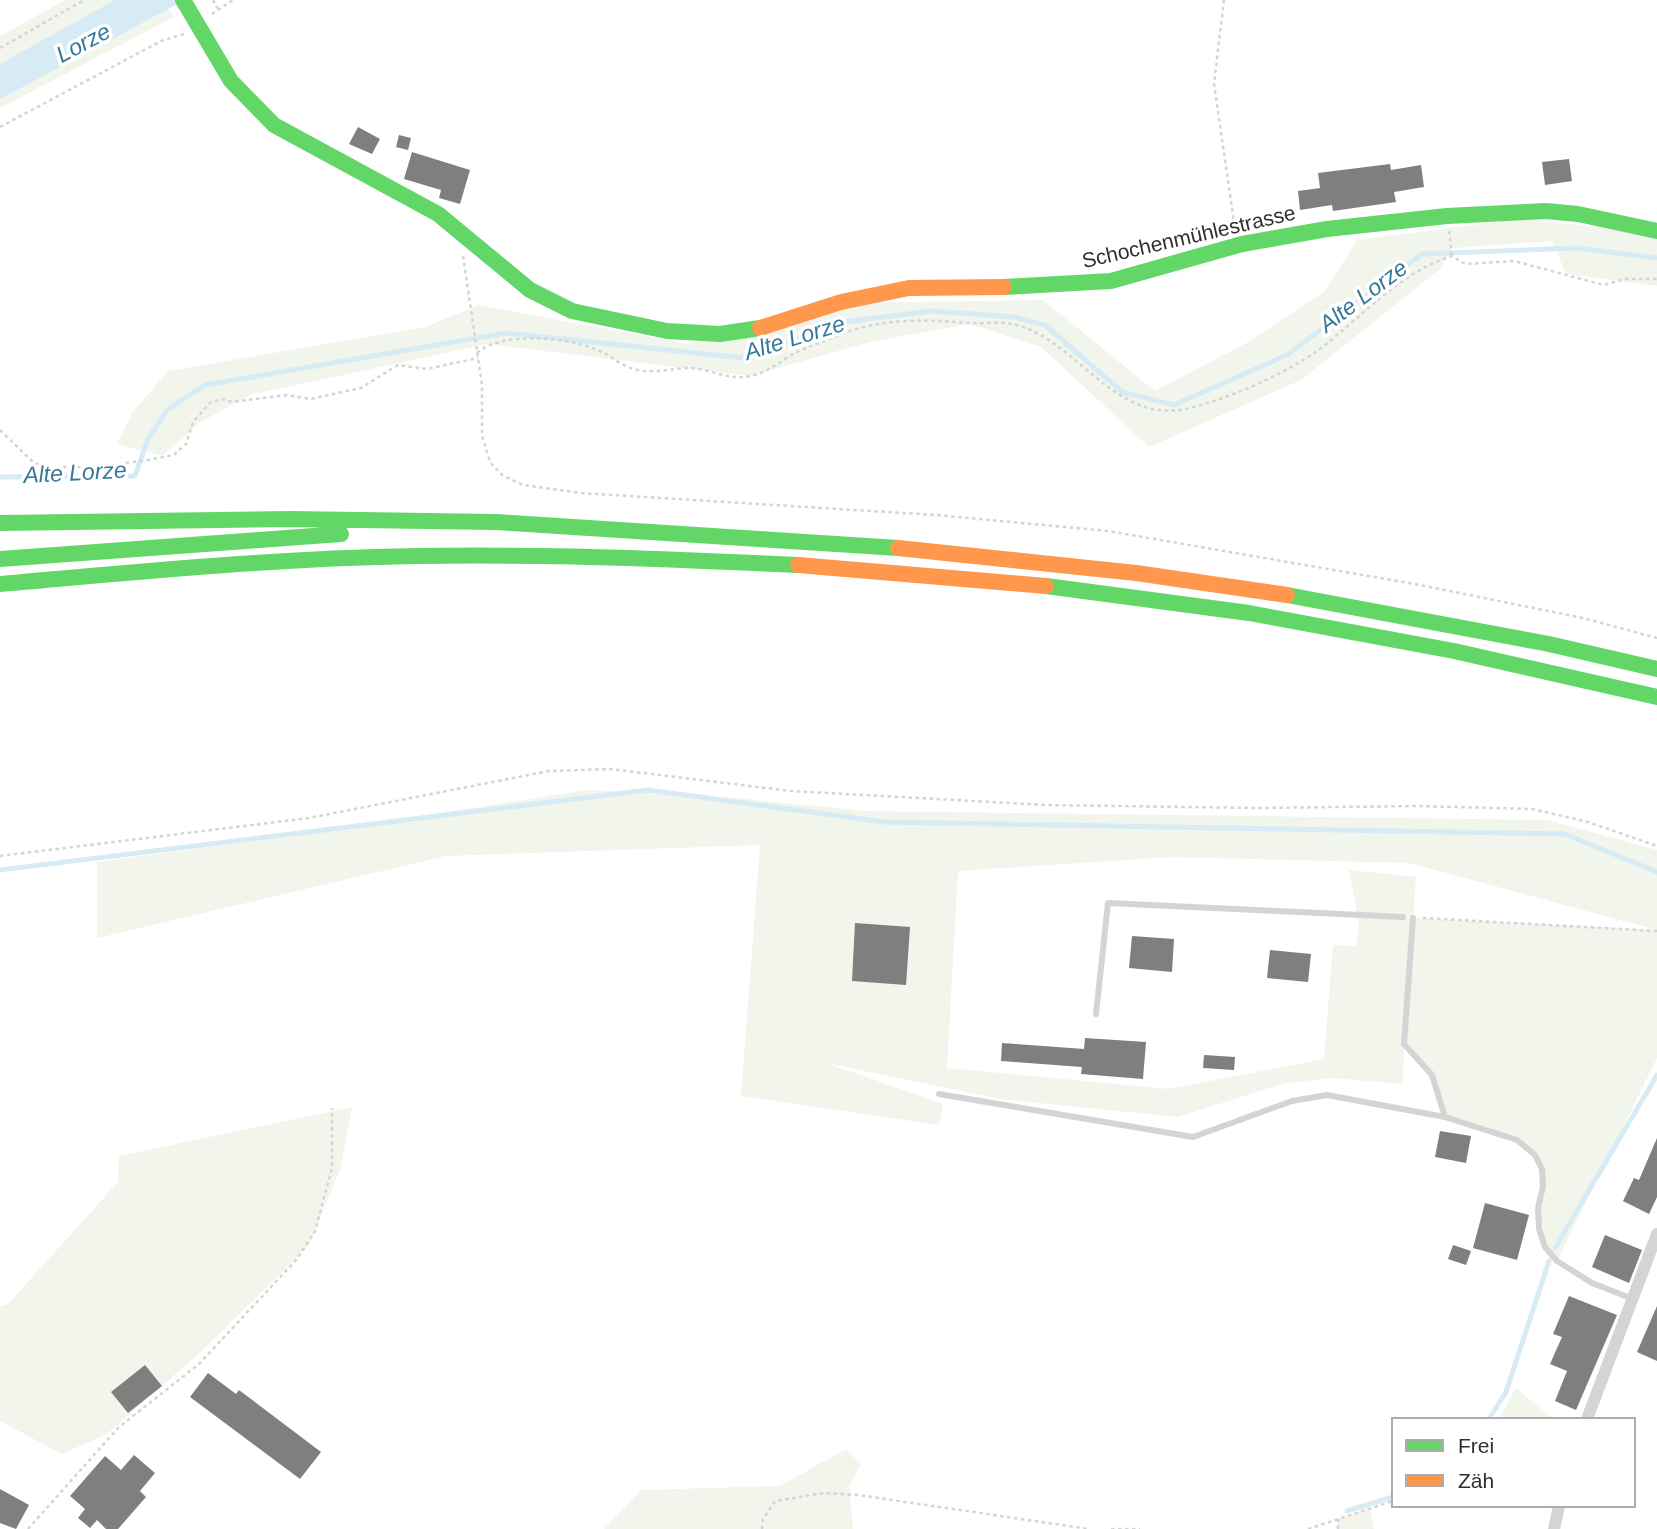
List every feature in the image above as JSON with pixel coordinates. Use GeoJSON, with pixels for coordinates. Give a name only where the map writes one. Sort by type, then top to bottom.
{"type":"FeatureCollection","features":[{"type":"Feature","properties":{"kind":"main road","name":"Schochenmühlestrasse"},"geometry":{"type":"LineString","coordinates":[[186,5],[243,96],[274,125],[416,201],[530,290],[572,311],[667,331],[720,334],[760,328],[841,302],[909,288],[1048,287],[1111,281],[1242,244],[1447,216],[1546,211],[1578,214],[1657,231]]}},
{"type":"Feature","properties":{"kind":"main road"},"geometry":{"type":"LineString","coordinates":[[0,523],[378,519],[496,522],[1034,560],[1245,588],[1448,623],[1657,669]]}},
{"type":"Feature","properties":{"kind":"main road"},"geometry":{"type":"LineString","coordinates":[[0,559],[313,535],[533,531],[733,537]]}},
{"type":"Feature","properties":{"kind":"main road"},"geometry":{"type":"LineString","coordinates":[[0,584],[217,566],[455,557],[637,559],[840,569],[1020,585],[1229,612],[1476,656],[1657,697]]}},
{"type":"Feature","properties":{"kind":"street"},"geometry":{"type":"LineString","coordinates":[[1588,1417],[1657,1234]]}},
{"type":"Feature","properties":{"kind":"street"},"geometry":{"type":"LineString","coordinates":[[1554,1529],[1559,1508]]}},
{"type":"Feature","properties":{"kind":"lane"},"geometry":{"type":"LineString","coordinates":[[1096,1014],[1108,903],[1403,917]]}},
{"type":"Feature","properties":{"kind":"lane"},"geometry":{"type":"LineString","coordinates":[[1413,918],[1404,1044],[1432,1075],[1445,1117]]}},
{"type":"Feature","properties":{"kind":"lane"},"geometry":{"type":"LineString","coordinates":[[939,1094],[1193,1138],[1292,1101],[1327,1095],[1445,1117],[1517,1140],[1535,1155],[1542,1169],[1543,1186],[1538,1208],[1539,1229],[1545,1247],[1557,1261],[1592,1283],[1633,1299]]}},
{"type":"Feature","properties":{"kind":"path"},"geometry":{"type":"LineString","coordinates":[[0,48],[84,0]]}},
{"type":"Feature","properties":{"kind":"path"},"geometry":{"type":"LineString","coordinates":[[214,2],[218,9],[233,0]]}},
{"type":"Feature","properties":{"kind":"path"},"geometry":{"type":"LineString","coordinates":[[1224,0],[1214,83],[1235,229],[1242,244]]}},
{"type":"Feature","properties":{"kind":"path"},"geometry":{"type":"LineString","coordinates":[[0,127],[161,41],[198,26]]}},
{"type":"Feature","properties":{"kind":"path"},"geometry":{"type":"LineString","coordinates":[[463,236],[474,345],[482,385],[482,436],[490,462],[502,475],[523,485],[581,493],[936,515],[1108,531],[1428,587],[1583,618],[1657,638]]}},
{"type":"Feature","properties":{"kind":"path"},"geometry":{"type":"LineString","coordinates":[[1451,250],[1452,256],[1465,264],[1514,261],[1604,285],[1625,279],[1657,279]]}},
{"type":"Feature","properties":{"kind":"path"},"geometry":{"type":"LineString","coordinates":[[477,353],[486,344],[503,339],[547,339],[596,349],[617,364],[638,369],[663,373],[686,368],[743,377],[767,371],[797,352],[840,334],[901,319],[1007,323],[1027,328],[1044,338],[1107,387],[1129,399],[1149,408],[1184,409],[1286,370],[1318,350],[1406,276],[1452,256]]}},
{"type":"Feature","properties":{"kind":"path"},"geometry":{"type":"LineString","coordinates":[[0,430],[34,463],[48,467],[93,467],[148,460],[174,455],[186,444],[193,422],[210,403],[221,399],[232,401],[286,395],[310,399],[361,388],[398,365],[427,369],[478,358]]}},
{"type":"Feature","properties":{"kind":"path"},"geometry":{"type":"LineString","coordinates":[[0,856],[309,818],[549,771],[610,769],[791,791],[1046,805],[1260,808],[1416,806],[1532,810],[1588,822],[1657,846]]}},
{"type":"Feature","properties":{"kind":"path"},"geometry":{"type":"LineString","coordinates":[[1413,918],[1657,931]]}},
{"type":"Feature","properties":{"kind":"path"},"geometry":{"type":"LineString","coordinates":[[28,1529],[119,1427],[199,1364],[297,1259],[315,1231],[332,1168],[332,1108]]}},
{"type":"Feature","properties":{"kind":"path"},"geometry":{"type":"LineString","coordinates":[[762,1529],[763,1519],[775,1501],[824,1493],[858,1495],[1089,1529]]}},
{"type":"Feature","properties":{"kind":"path"},"geometry":{"type":"LineString","coordinates":[[1308,1529],[1391,1502]]}},
{"type":"Feature","properties":{"kind":"path"},"geometry":{"type":"LineString","coordinates":[[1338,1519],[1338,1529]]}},
{"type":"Feature","properties":{"kind":"path"},"geometry":{"type":"LineString","coordinates":[[1111,1529],[1140,1529]]}},
{"type":"Feature","properties":{"kind":"shaded area"},"geometry":{"type":"Polygon","coordinates":[[[65,0],[161,0],[174,17],[0,108],[0,36],[65,0]]]}},
{"type":"Feature","properties":{"kind":"shaded area"},"geometry":{"type":"Polygon","coordinates":[[[1518,219],[1657,233],[1657,286],[1566,274],[1552,241],[1452,248],[1440,269],[1301,380],[1149,447],[1041,347],[969,324],[870,342],[750,376],[487,344],[250,395],[199,423],[163,456],[117,444],[132,413],[168,371],[426,327],[478,305],[688,344],[849,303],[1043,300],[1155,391],[1250,341],[1325,291],[1357,240],[1518,219]]]}},
{"type":"Feature","properties":{"kind":"shaded area"},"geometry":{"type":"Polygon","coordinates":[[[588,790],[734,798],[865,811],[1547,820],[1657,850],[1657,930],[1657,1058],[1557,1261],[1541,1238],[1539,1168],[1528,1148],[1509,1136],[1445,1117],[1432,1075],[1404,1045],[1403,1084],[1332,1078],[1285,1083],[1178,1117],[1000,1099],[826,1063],[943,1104],[939,1125],[741,1096],[760,845],[446,856],[97,938],[97,862],[286,837],[588,790]],[[1172,857],[958,871],[947,1068],[1169,1089],[1324,1059],[1333,945],[1356,946],[1359,924],[1349,870],[1416,877],[1413,918],[1657,930],[1409,863],[1172,857]]]}},
{"type":"Feature","properties":{"kind":"shaded area"},"geometry":{"type":"Polygon","coordinates":[[[352,1107],[341,1167],[309,1245],[203,1350],[107,1434],[62,1454],[0,1421],[0,1306],[8,1304],[118,1182],[119,1156],[352,1107]]]}},
{"type":"Feature","properties":{"kind":"shaded area"},"geometry":{"type":"Polygon","coordinates":[[[1516,1388],[1551,1417],[1500,1417],[1516,1388]]]}},
{"type":"Feature","properties":{"kind":"shaded area"},"geometry":{"type":"Polygon","coordinates":[[[846,1449],[861,1464],[849,1487],[853,1529],[604,1529],[641,1490],[780,1486],[846,1449]]]}},
{"type":"Feature","properties":{"kind":"shaded area"},"geometry":{"type":"Polygon","coordinates":[[[1370,1508],[1374,1529],[1338,1529],[1338,1519],[1370,1508]]]}},
{"type":"Feature","properties":{"kind":"water","name":"Lorze"},"geometry":{"type":"Polygon","coordinates":[[[115,0],[185,0],[0,99],[0,64],[115,0]]]}},
{"type":"Feature","properties":{"kind":"building"},"geometry":{"type":"Polygon","coordinates":[[[358,127],[380,139],[372,154],[349,144],[358,127]]]}},
{"type":"Feature","properties":{"kind":"building"},"geometry":{"type":"Polygon","coordinates":[[[399,135],[411,138],[408,150],[396,147],[399,135]]]}},
{"type":"Feature","properties":{"kind":"building"},"geometry":{"type":"Polygon","coordinates":[[[412,152],[470,170],[460,204],[439,198],[441,190],[404,179],[412,152]]]}},
{"type":"Feature","properties":{"kind":"building"},"geometry":{"type":"Polygon","coordinates":[[[1569,159],[1572,181],[1545,185],[1542,162],[1569,159]]]}},
{"type":"Feature","properties":{"kind":"building"},"geometry":{"type":"Polygon","coordinates":[[[1390,164],[1391,170],[1421,165],[1424,187],[1394,192],[1396,202],[1333,211],[1332,205],[1300,210],[1298,191],[1320,188],[1318,173],[1390,164]]]}},
{"type":"Feature","properties":{"kind":"building"},"geometry":{"type":"Polygon","coordinates":[[[855,923],[910,927],[906,985],[852,981],[855,923]]]}},
{"type":"Feature","properties":{"kind":"building"},"geometry":{"type":"Polygon","coordinates":[[[1132,936],[1174,939],[1172,972],[1129,968],[1132,936]]]}},
{"type":"Feature","properties":{"kind":"building"},"geometry":{"type":"Polygon","coordinates":[[[1270,950],[1311,954],[1308,982],[1267,978],[1270,950]]]}},
{"type":"Feature","properties":{"kind":"building"},"geometry":{"type":"Polygon","coordinates":[[[1085,1038],[1146,1042],[1143,1079],[1081,1074],[1082,1067],[1001,1061],[1002,1043],[1084,1049],[1085,1038]]]}},
{"type":"Feature","properties":{"kind":"building"},"geometry":{"type":"Polygon","coordinates":[[[1204,1055],[1235,1057],[1234,1070],[1203,1068],[1204,1055]]]}},
{"type":"Feature","properties":{"kind":"building"},"geometry":{"type":"Polygon","coordinates":[[[1440,1131],[1471,1136],[1466,1163],[1435,1157],[1440,1131]]]}},
{"type":"Feature","properties":{"kind":"building"},"geometry":{"type":"Polygon","coordinates":[[[1657,1138],[1657,1197],[1649,1214],[1623,1201],[1634,1178],[1639,1180],[1657,1138]]]}},
{"type":"Feature","properties":{"kind":"building"},"geometry":{"type":"Polygon","coordinates":[[[1485,1203],[1529,1215],[1517,1260],[1473,1248],[1485,1203]]]}},
{"type":"Feature","properties":{"kind":"building"},"geometry":{"type":"Polygon","coordinates":[[[1605,1235],[1642,1250],[1629,1283],[1592,1267],[1605,1235]]]}},
{"type":"Feature","properties":{"kind":"building"},"geometry":{"type":"Polygon","coordinates":[[[1453,1245],[1471,1251],[1466,1265],[1448,1259],[1453,1245]]]}},
{"type":"Feature","properties":{"kind":"building"},"geometry":{"type":"Polygon","coordinates":[[[1569,1296],[1617,1315],[1576,1410],[1555,1401],[1567,1371],[1550,1364],[1562,1337],[1553,1334],[1569,1296]]]}},
{"type":"Feature","properties":{"kind":"building"},"geometry":{"type":"Polygon","coordinates":[[[1657,1306],[1657,1361],[1637,1352],[1657,1306]]]}},
{"type":"Feature","properties":{"kind":"building"},"geometry":{"type":"Polygon","coordinates":[[[145,1365],[162,1386],[128,1413],[111,1392],[145,1365]]]}},
{"type":"Feature","properties":{"kind":"building"},"geometry":{"type":"Polygon","coordinates":[[[208,1373],[236,1394],[239,1390],[321,1452],[300,1479],[190,1397],[208,1373]]]}},
{"type":"Feature","properties":{"kind":"building"},"geometry":{"type":"Polygon","coordinates":[[[134,1455],[155,1473],[140,1491],[146,1497],[118,1529],[106,1529],[97,1520],[90,1528],[78,1518],[85,1509],[70,1496],[105,1456],[121,1470],[134,1455]]]}},
{"type":"Feature","properties":{"kind":"building"},"geometry":{"type":"Polygon","coordinates":[[[0,1489],[29,1505],[16,1529],[0,1523],[0,1489]]]}},
{"type":"Feature","properties":{"kind":"waterway","name":"Alte Lorze"},"geometry":{"type":"LineString","coordinates":[[0,477],[135,476],[148,439],[167,410],[205,385],[506,333],[744,358],[844,322],[932,311],[1014,317],[1045,325],[1122,392],[1174,405],[1287,355],[1422,254],[1578,248],[1657,258]]}},
{"type":"Feature","properties":{"kind":"waterway"},"geometry":{"type":"LineString","coordinates":[[0,870],[648,790],[884,822],[1565,834],[1657,872]]}},
{"type":"Feature","properties":{"kind":"waterway"},"geometry":{"type":"LineString","coordinates":[[1555,1248],[1657,1075]]}},
{"type":"Feature","properties":{"kind":"waterway"},"geometry":{"type":"LineString","coordinates":[[1490,1417],[1506,1392],[1549,1261]]}},
{"type":"Feature","properties":{"kind":"waterway"},"geometry":{"type":"LineString","coordinates":[[1347,1511],[1391,1498]]}},
{"type":"Feature","properties":{"kind":"traffic: fast"},"geometry":{"type":"LineString","coordinates":[[183,0],[231,81],[274,125],[438,214],[530,290],[572,311],[667,331],[720,334],[760,328]]}},
{"type":"Feature","properties":{"kind":"traffic: fast"},"geometry":{"type":"LineString","coordinates":[[1004,287],[1111,281],[1242,244],[1327,229],[1447,216],[1546,211],[1578,214],[1657,231]]}},
{"type":"Feature","properties":{"kind":"traffic: fast"},"geometry":{"type":"LineString","coordinates":[[0,523],[291,519],[496,522],[898,548]]}},
{"type":"Feature","properties":{"kind":"traffic: fast"},"geometry":{"type":"LineString","coordinates":[[0,559],[341,534]]}},
{"type":"Feature","properties":{"kind":"traffic: fast"},"geometry":{"type":"LineString","coordinates":[[0,584],[156,570],[365,557],[512,556],[798,565]]}},
{"type":"Feature","properties":{"kind":"traffic: fast"},"geometry":{"type":"LineString","coordinates":[[1046,586],[1249,613],[1454,651],[1657,697]]}},
{"type":"Feature","properties":{"kind":"traffic: fast"},"geometry":{"type":"LineString","coordinates":[[1287,595],[1549,644],[1657,669]]}},
{"type":"Feature","properties":{"kind":"traffic: slow"},"geometry":{"type":"LineString","coordinates":[[760,328],[841,302],[909,288],[1004,287]]}},
{"type":"Feature","properties":{"kind":"traffic: slow"},"geometry":{"type":"LineString","coordinates":[[898,548],[1136,573],[1287,595]]}},
{"type":"Feature","properties":{"kind":"traffic: slow"},"geometry":{"type":"LineString","coordinates":[[798,565],[1046,586]]}}]}
